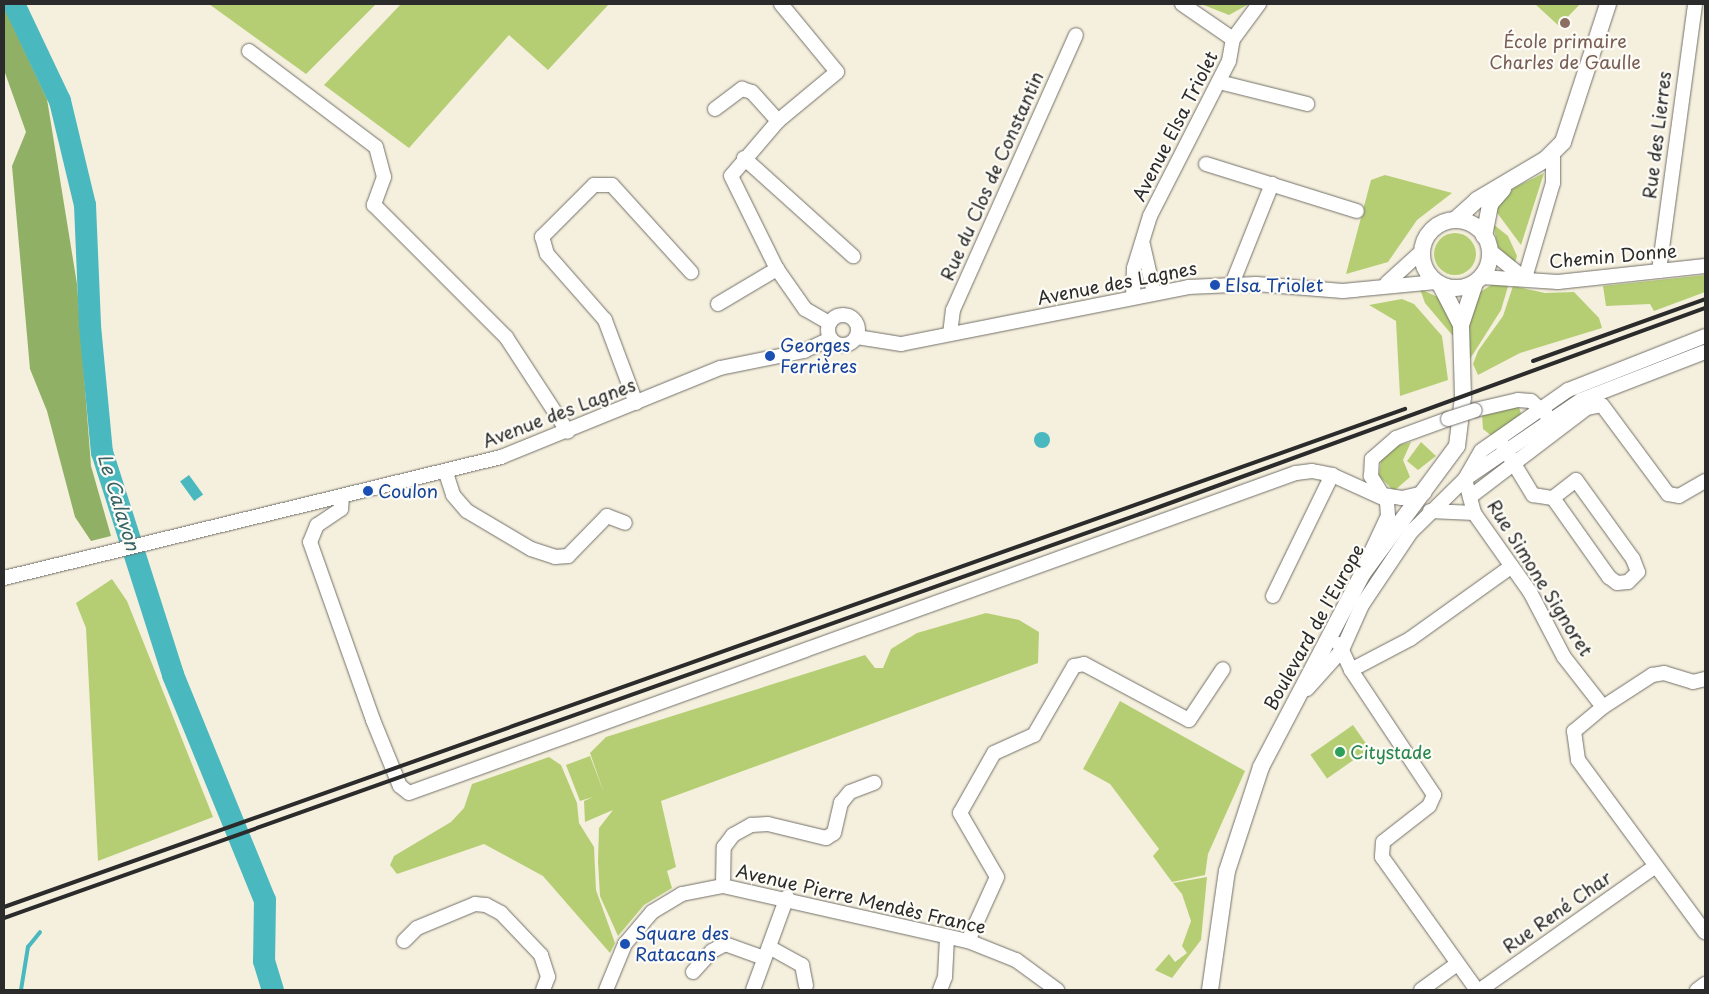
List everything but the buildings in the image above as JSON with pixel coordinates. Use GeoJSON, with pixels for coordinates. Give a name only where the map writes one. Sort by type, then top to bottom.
{"type":"FeatureCollection","features":[{"type":"Feature","properties":{"kind":"main road"},"geometry":{"type":"LineString","coordinates":[[1511,181],[1490,204],[1487,243],[1478,280],[1454,288],[1438,283],[1426,272],[1422,251],[1432,229],[1455,220],[1476,200],[1511,181],[1553,154],[1565,136],[1608,4]]}},
{"type":"Feature","properties":{"kind":"main road"},"geometry":{"type":"LineString","coordinates":[[1455,220],[1469,223],[1487,243]]}},
{"type":"Feature","properties":{"kind":"main road","name":"Boulevard de l'Europe"},"geometry":{"type":"LineString","coordinates":[[1210,990],[1222,902],[1246,805],[1292,707],[1362,573],[1450,459],[1460,433],[1461,325],[1478,280]]}},
{"type":"Feature","properties":{"kind":"main road","name":"Boulevard de l'Europe"},"geometry":{"type":"LineString","coordinates":[[1438,283],[1461,325]]}},
{"type":"Feature","properties":{"kind":"main road","name":"Boulevard de l'Europe"},"geometry":{"type":"LineString","coordinates":[[1220,990],[1222,902]]}},
{"type":"Feature","properties":{"kind":"street"},"geometry":{"type":"LineString","coordinates":[[781,4],[837,72],[778,121],[744,158],[731,176],[735,192],[777,269],[805,309],[829,323]]}},
{"type":"Feature","properties":{"kind":"street"},"geometry":{"type":"LineString","coordinates":[[1182,4],[1233,40]]}},
{"type":"Feature","properties":{"kind":"street","name":"Avenue Elsa Triolet"},"geometry":{"type":"LineString","coordinates":[[1133,296],[1134,268],[1161,192],[1233,53],[1233,40],[1259,4]]}},
{"type":"Feature","properties":{"kind":"street","name":"Rue des Lierres"},"geometry":{"type":"LineString","coordinates":[[1659,271],[1695,4]]}},
{"type":"Feature","properties":{"kind":"street","name":"Rue du Clos de Constantin"},"geometry":{"type":"LineString","coordinates":[[950,334],[953,310],[1076,35]]}},
{"type":"Feature","properties":{"kind":"street"},"geometry":{"type":"LineString","coordinates":[[249,51],[376,147],[384,177],[374,205],[506,337],[568,432]]}},
{"type":"Feature","properties":{"kind":"street"},"geometry":{"type":"LineString","coordinates":[[1219,82],[1307,104]]}},
{"type":"Feature","properties":{"kind":"street"},"geometry":{"type":"LineString","coordinates":[[715,109],[742,89],[752,92],[778,121]]}},
{"type":"Feature","properties":{"kind":"street"},"geometry":{"type":"LineString","coordinates":[[1525,278],[1553,183],[1553,154]]}},
{"type":"Feature","properties":{"kind":"street"},"geometry":{"type":"LineString","coordinates":[[744,158],[853,256]]}},
{"type":"Feature","properties":{"kind":"street"},"geometry":{"type":"LineString","coordinates":[[1206,164],[1357,211]]}},
{"type":"Feature","properties":{"kind":"street"},"geometry":{"type":"LineString","coordinates":[[1232,284],[1272,184]]}},
{"type":"Feature","properties":{"kind":"street"},"geometry":{"type":"LineString","coordinates":[[636,403],[605,320],[547,254],[542,237],[594,185],[612,185],[691,272]]}},
{"type":"Feature","properties":{"kind":"street"},"geometry":{"type":"LineString","coordinates":[[1142,242],[1154,293]]}},
{"type":"Feature","properties":{"kind":"street","name":"Chemin Donne"},"geometry":{"type":"LineString","coordinates":[[1487,243],[1525,278]]}},
{"type":"Feature","properties":{"kind":"street"},"geometry":{"type":"LineString","coordinates":[[1387,283],[1422,251]]}},
{"type":"Feature","properties":{"kind":"street","name":"Chemin Donne"},"geometry":{"type":"LineString","coordinates":[[1478,280],[1525,278],[1558,282],[1705,266]]}},
{"type":"Feature","properties":{"kind":"street"},"geometry":{"type":"LineString","coordinates":[[718,304],[777,269]]}},
{"type":"Feature","properties":{"kind":"street","name":"Avenue des Lagnes"},"geometry":{"type":"LineString","coordinates":[[857,337],[889,344],[950,334],[1133,296],[1232,284],[1343,291],[1387,283],[1438,283]]}},
{"type":"Feature","properties":{"kind":"street"},"geometry":{"type":"LineString","coordinates":[[847,315],[858,326],[857,337],[844,345],[830,339],[829,323],[836,316],[847,315]]}},
{"type":"Feature","properties":{"kind":"street"},"geometry":{"type":"LineString","coordinates":[[1465,479],[1481,451],[1540,409],[1586,380],[1705,336]]}},
{"type":"Feature","properties":{"kind":"street","name":"Avenue des Lagnes"},"geometry":{"type":"LineString","coordinates":[[4,578],[94,559],[342,496],[446,473],[568,432],[720,368],[804,351],[830,339]]}},
{"type":"Feature","properties":{"kind":"street"},"geometry":{"type":"LineString","coordinates":[[1470,497],[1507,458],[1551,419],[1605,388],[1705,352]]}},
{"type":"Feature","properties":{"kind":"street"},"geometry":{"type":"LineString","coordinates":[[1273,596],[1339,478],[1371,465],[1383,445],[1448,419],[1518,400],[1540,409],[1551,419]]}},
{"type":"Feature","properties":{"kind":"street"},"geometry":{"type":"LineString","coordinates":[[1292,707],[1342,650],[1362,604],[1393,556],[1430,511],[1465,479],[1507,458],[1587,408],[1602,405],[1668,494],[1679,496],[1705,481]]}},
{"type":"Feature","properties":{"kind":"street"},"geometry":{"type":"LineString","coordinates":[[1505,434],[1507,458],[1533,495],[1553,498],[1609,577],[1617,583],[1628,582],[1638,572],[1633,559],[1576,480],[1553,498]]}},
{"type":"Feature","properties":{"kind":"street"},"geometry":{"type":"LineString","coordinates":[[1362,573],[1388,516],[1384,497],[1373,483],[1371,465]]}},
{"type":"Feature","properties":{"kind":"street"},"geometry":{"type":"LineString","coordinates":[[342,496],[341,509],[316,525],[310,542],[373,720],[400,786],[409,793],[1271,482],[1312,471],[1339,478],[1384,497],[1402,498],[1424,493]]}},
{"type":"Feature","properties":{"kind":"street"},"geometry":{"type":"LineString","coordinates":[[446,473],[453,495],[467,511],[531,548],[555,557],[568,556],[607,516],[625,523]]}},
{"type":"Feature","properties":{"kind":"street","name":"Rue Simone Signoret"},"geometry":{"type":"LineString","coordinates":[[1465,479],[1474,513],[1534,598],[1564,657],[1603,707]]}},
{"type":"Feature","properties":{"kind":"street"},"geometry":{"type":"LineString","coordinates":[[1430,511],[1474,513]]}},
{"type":"Feature","properties":{"kind":"street"},"geometry":{"type":"LineString","coordinates":[[1351,670],[1410,639],[1512,566]]}},
{"type":"Feature","properties":{"kind":"street"},"geometry":{"type":"LineString","coordinates":[[1333,629],[1351,670],[1433,788],[1429,806],[1383,842],[1380,850],[1457,964],[1478,990]]}},
{"type":"Feature","properties":{"kind":"street"},"geometry":{"type":"LineString","coordinates":[[968,941],[997,877],[960,813],[994,753],[1030,740],[1074,666],[1084,664],[1189,720],[1223,669]]}},
{"type":"Feature","properties":{"kind":"street"},"geometry":{"type":"LineString","coordinates":[[1705,679],[1700,682],[1664,673],[1652,675],[1603,707],[1574,730],[1574,749],[1705,932]]}},
{"type":"Feature","properties":{"kind":"street"},"geometry":{"type":"LineString","coordinates":[[723,886],[724,847],[733,835],[751,825],[768,824],[826,838],[834,833],[841,803],[850,792],[874,783]]}},
{"type":"Feature","properties":{"kind":"street","name":"Rue René Char"},"geometry":{"type":"LineString","coordinates":[[1478,990],[1656,866]]}},
{"type":"Feature","properties":{"kind":"street","name":"Avenue Pierre Mendès France"},"geometry":{"type":"LineString","coordinates":[[606,990],[625,944],[652,912],[682,894],[723,886],[787,897],[968,941],[1016,960],[1057,990]]}},
{"type":"Feature","properties":{"kind":"street"},"geometry":{"type":"LineString","coordinates":[[753,990],[787,897]]}},
{"type":"Feature","properties":{"kind":"street"},"geometry":{"type":"LineString","coordinates":[[404,941],[417,928],[475,904],[486,905],[501,913],[541,955],[548,977],[543,990]]}},
{"type":"Feature","properties":{"kind":"street"},"geometry":{"type":"LineString","coordinates":[[940,990],[945,977],[947,937]]}},
{"type":"Feature","properties":{"kind":"street"},"geometry":{"type":"LineString","coordinates":[[693,972],[725,944],[766,953],[802,965],[806,986]]}},
{"type":"Feature","properties":{"kind":"street"},"geometry":{"type":"LineString","coordinates":[[1421,990],[1457,964]]}},
{"type":"Feature","properties":{"kind":"street"},"geometry":{"type":"LineString","coordinates":[[1697,990],[1705,984]]}},
{"type":"Feature","properties":{"kind":"green space"},"geometry":{"type":"Polygon","coordinates":[[[209,4],[376,4],[306,74],[209,4]]]}},
{"type":"Feature","properties":{"kind":"green space"},"geometry":{"type":"Polygon","coordinates":[[[401,4],[609,4],[548,70],[509,35],[409,148],[324,85],[401,4]]]}},
{"type":"Feature","properties":{"kind":"green space"},"geometry":{"type":"Polygon","coordinates":[[[1201,4],[1249,4],[1229,15],[1201,4]]]}},
{"type":"Feature","properties":{"kind":"green space"},"geometry":{"type":"Polygon","coordinates":[[[1535,4],[1580,4],[1559,26],[1535,4]]]}},
{"type":"Feature","properties":{"kind":"green space"},"geometry":{"type":"Polygon","coordinates":[[[4,7],[47,99],[77,284],[91,466],[111,536],[91,541],[75,517],[47,411],[30,369],[12,166],[26,132],[4,70],[4,7]]]}},
{"type":"Feature","properties":{"kind":"green space"},"geometry":{"type":"Polygon","coordinates":[[[1544,173],[1521,245],[1495,210],[1514,188],[1544,173]]]}},
{"type":"Feature","properties":{"kind":"green space"},"geometry":{"type":"Polygon","coordinates":[[[1385,175],[1452,193],[1417,220],[1388,262],[1346,274],[1371,180],[1385,175]]]}},
{"type":"Feature","properties":{"kind":"green space"},"geometry":{"type":"Polygon","coordinates":[[[1493,224],[1508,236],[1517,256],[1515,263],[1498,247],[1493,224]]]}},
{"type":"Feature","properties":{"kind":"green space"},"geometry":{"type":"Polygon","coordinates":[[[1459,233],[1467,236],[1473,242],[1476,254],[1473,266],[1467,272],[1451,275],[1443,272],[1437,266],[1434,250],[1437,242],[1443,236],[1459,233]]]}},
{"type":"Feature","properties":{"kind":"green space"},"geometry":{"type":"Polygon","coordinates":[[[1705,275],[1705,292],[1654,311],[1650,304],[1606,306],[1603,286],[1705,275]]]}},
{"type":"Feature","properties":{"kind":"green space"},"geometry":{"type":"Polygon","coordinates":[[[1509,283],[1501,310],[1470,359],[1469,319],[1480,292],[1493,284],[1509,283]]]}},
{"type":"Feature","properties":{"kind":"green space"},"geometry":{"type":"Polygon","coordinates":[[[1513,286],[1545,293],[1574,292],[1599,318],[1602,328],[1520,353],[1478,375],[1473,364],[1478,351],[1503,316],[1513,286]]]}},
{"type":"Feature","properties":{"kind":"green space"},"geometry":{"type":"Polygon","coordinates":[[[1420,289],[1440,298],[1455,326],[1453,336],[1425,303],[1420,289]]]}},
{"type":"Feature","properties":{"kind":"green space"},"geometry":{"type":"Polygon","coordinates":[[[1402,299],[1414,304],[1442,336],[1448,380],[1400,396],[1396,321],[1369,305],[1402,299]]]}},
{"type":"Feature","properties":{"kind":"green space"},"geometry":{"type":"Polygon","coordinates":[[[1519,407],[1522,417],[1493,437],[1483,429],[1482,415],[1519,407]]]}},
{"type":"Feature","properties":{"kind":"green space"},"geometry":{"type":"Polygon","coordinates":[[[1411,442],[1403,460],[1410,477],[1394,491],[1379,476],[1381,459],[1392,447],[1411,442]]]}},
{"type":"Feature","properties":{"kind":"green space"},"geometry":{"type":"Polygon","coordinates":[[[1421,442],[1436,456],[1418,470],[1407,461],[1421,442]]]}},
{"type":"Feature","properties":{"kind":"green space"},"geometry":{"type":"Polygon","coordinates":[[[112,579],[127,601],[213,817],[98,861],[86,628],[76,603],[112,579]]]}},
{"type":"Feature","properties":{"kind":"green space"},"geometry":{"type":"Polygon","coordinates":[[[986,613],[1019,620],[1039,632],[1038,663],[661,801],[676,867],[667,871],[672,888],[644,905],[618,936],[600,896],[598,862],[599,828],[613,810],[585,822],[584,801],[593,797],[580,801],[566,765],[590,756],[604,793],[590,753],[606,737],[865,655],[875,668],[883,668],[891,649],[917,633],[986,613]]]}},
{"type":"Feature","properties":{"kind":"green space"},"geometry":{"type":"Polygon","coordinates":[[[1120,701],[1245,771],[1208,854],[1205,875],[1172,882],[1153,856],[1159,849],[1110,784],[1083,769],[1120,701]]]}},
{"type":"Feature","properties":{"kind":"green space","name":"Citystade"},"geometry":{"type":"Polygon","coordinates":[[[1353,725],[1370,749],[1327,779],[1310,755],[1353,725]]]}},
{"type":"Feature","properties":{"kind":"green space"},"geometry":{"type":"Polygon","coordinates":[[[549,757],[561,765],[577,803],[579,823],[594,847],[596,890],[615,943],[610,953],[543,876],[484,844],[397,874],[390,865],[394,856],[451,822],[464,808],[472,784],[549,757]]]}},
{"type":"Feature","properties":{"kind":"green space"},"geometry":{"type":"Polygon","coordinates":[[[1207,877],[1201,940],[1172,978],[1155,970],[1169,954],[1175,962],[1187,953],[1182,946],[1191,921],[1182,894],[1173,883],[1207,877]]]}},
{"type":"Feature","properties":{"kind":"water"},"geometry":{"type":"Polygon","coordinates":[[[1042,432],[1050,440],[1042,448],[1034,440],[1042,432]]]}},
{"type":"Feature","properties":{"kind":"water"},"geometry":{"type":"Polygon","coordinates":[[[189,475],[203,494],[194,501],[180,481],[189,475]]]}},
{"type":"Feature","properties":{"kind":"waterway","name":"Le Calavon"},"geometry":{"type":"LineString","coordinates":[[14,4],[60,101],[85,205],[90,326],[102,452],[173,675],[265,900],[264,961],[273,990]]}},
{"type":"Feature","properties":{"kind":"waterway"},"geometry":{"type":"LineString","coordinates":[[21,990],[28,947],[40,932]]}},
{"type":"Feature","properties":{"kind":"railway"},"geometry":{"type":"LineString","coordinates":[[1533,361],[1705,299]]}},
{"type":"Feature","properties":{"kind":"railway"},"geometry":{"type":"LineString","coordinates":[[4,918],[1140,514],[1705,308]]}},
{"type":"Feature","properties":{"kind":"railway"},"geometry":{"type":"LineString","coordinates":[[4,907],[1405,409]]}},
{"type":"Feature","properties":{"kind":"place","name":"École primaire Charles de Gaulle"},"geometry":{"type":"Point","coordinates":[1565,23]}},
{"type":"Feature","properties":{"kind":"place","name":"Elsa Triolet"},"geometry":{"type":"Point","coordinates":[1215,285]}},
{"type":"Feature","properties":{"kind":"place","name":"Georges Ferrières"},"geometry":{"type":"Point","coordinates":[770,356]}},
{"type":"Feature","properties":{"kind":"place","name":"Coulon"},"geometry":{"type":"Point","coordinates":[368,491]}},
{"type":"Feature","properties":{"kind":"place","name":"Citystade"},"geometry":{"type":"Point","coordinates":[1340,752]}},
{"type":"Feature","properties":{"kind":"place","name":"Square des Ratacans"},"geometry":{"type":"Point","coordinates":[625,944]}}]}
